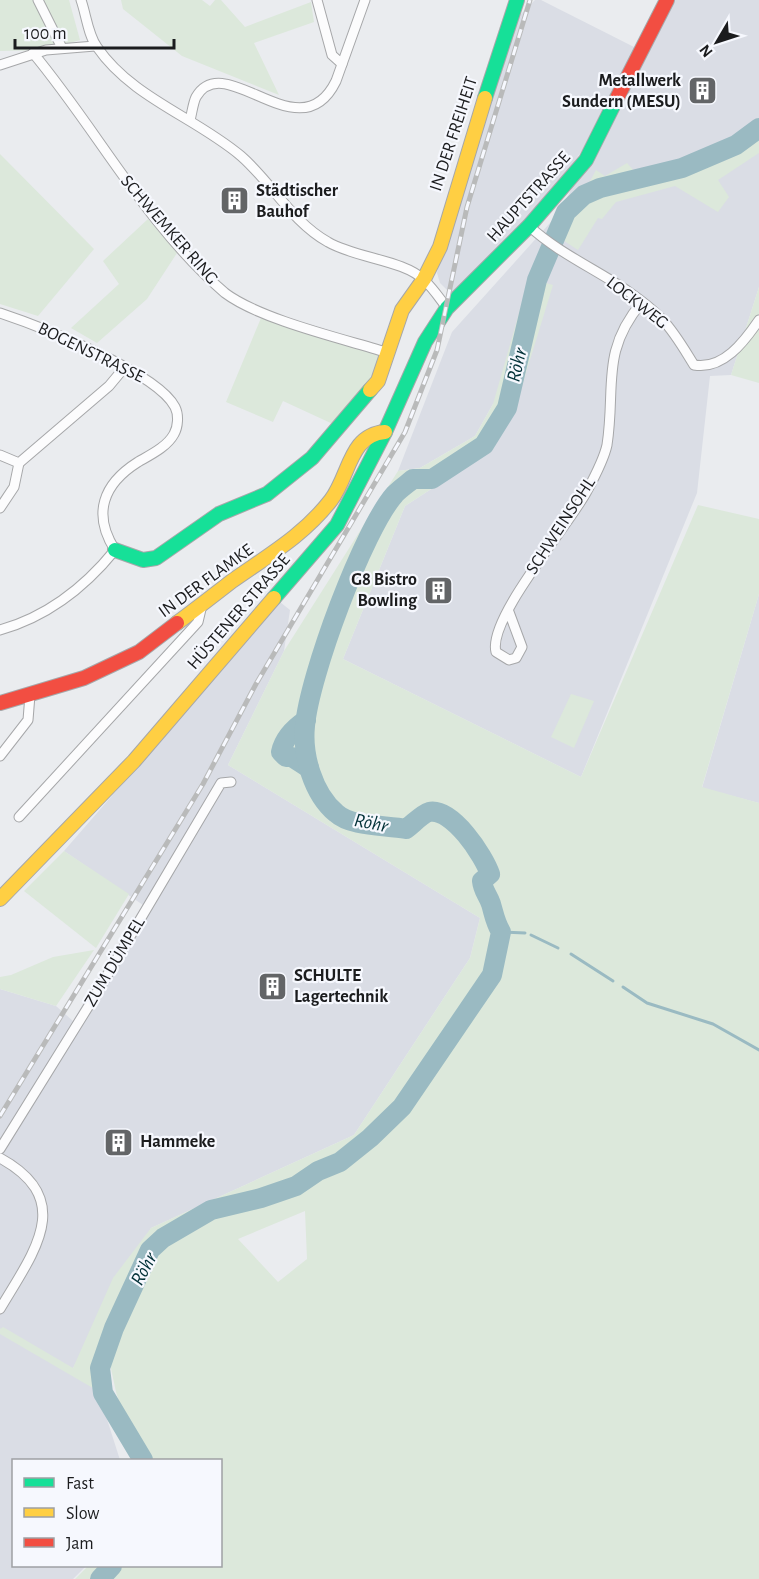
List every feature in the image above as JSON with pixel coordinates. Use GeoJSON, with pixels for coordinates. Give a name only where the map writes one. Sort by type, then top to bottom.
{"type":"FeatureCollection","features":[{"type":"Feature","properties":{"kind":"main road","name":"IN DER FREIHEIT"},"geometry":{"type":"LineString","coordinates":[[115,550],[143,560],[156,558],[219,514],[267,494],[312,458],[378,381],[402,310],[424,279],[440,247],[447,217],[517,0]]}},
{"type":"Feature","properties":{"kind":"main road","name":"HAUPTSTRASSE"},"geometry":{"type":"LineString","coordinates":[[447,308],[529,226],[586,160],[667,0]]}},
{"type":"Feature","properties":{"kind":"main road","name":"HÜSTENER STRASSE"},"geometry":{"type":"LineString","coordinates":[[0,899],[134,761],[337,525],[386,432],[425,342],[447,308]]}},
{"type":"Feature","properties":{"kind":"main road","name":"IN DER FLAMKE"},"geometry":{"type":"LineString","coordinates":[[0,703],[84,678],[139,652],[202,604],[291,542],[314,522],[338,491],[361,441],[374,433],[386,432]]}},
{"type":"Feature","properties":{"kind":"street"},"geometry":{"type":"LineString","coordinates":[[38,0],[62,48]]}},
{"type":"Feature","properties":{"kind":"street"},"geometry":{"type":"LineString","coordinates":[[81,0],[95,46],[144,93],[180,117],[190,120],[242,158],[306,226],[326,242],[346,251],[404,267],[424,279],[447,308]]}},
{"type":"Feature","properties":{"kind":"street"},"geometry":{"type":"LineString","coordinates":[[317,0],[332,55],[342,64]]}},
{"type":"Feature","properties":{"kind":"street"},"geometry":{"type":"LineString","coordinates":[[190,120],[196,96],[205,88],[219,84],[234,86],[294,109],[312,107],[329,93],[365,0]]}},
{"type":"Feature","properties":{"kind":"street"},"geometry":{"type":"LineString","coordinates":[[0,65],[33,53],[95,46]]}},
{"type":"Feature","properties":{"kind":"street","name":"SCHWEMKER RING"},"geometry":{"type":"LineString","coordinates":[[33,53],[62,88],[142,202],[220,288],[234,299],[285,320],[389,353]]}},
{"type":"Feature","properties":{"kind":"street","name":"LOCKWEG"},"geometry":{"type":"LineString","coordinates":[[529,226],[543,239],[642,302],[674,333],[694,365],[706,367],[741,346],[759,321]]}},
{"type":"Feature","properties":{"kind":"street","name":"SCHWEINSOHL"},"geometry":{"type":"LineString","coordinates":[[509,612],[522,647],[516,658],[509,660],[496,652],[494,646],[509,612],[520,589],[587,492],[606,447],[611,371],[616,341],[626,321],[642,302]]}},
{"type":"Feature","properties":{"kind":"street","name":"BOGENSTRASSE"},"geometry":{"type":"LineString","coordinates":[[0,313],[36,326],[151,382],[176,408],[178,420],[174,435],[158,451],[123,472],[108,491],[102,522],[106,536],[115,550]]}},
{"type":"Feature","properties":{"kind":"street"},"geometry":{"type":"LineString","coordinates":[[0,508],[14,487],[19,463],[109,386],[124,368]]}},
{"type":"Feature","properties":{"kind":"street"},"geometry":{"type":"LineString","coordinates":[[0,455],[19,463]]}},
{"type":"Feature","properties":{"kind":"street"},"geometry":{"type":"LineString","coordinates":[[0,630],[68,596],[115,550]]}},
{"type":"Feature","properties":{"kind":"street"},"geometry":{"type":"LineString","coordinates":[[19,817],[198,622],[202,604]]}},
{"type":"Feature","properties":{"kind":"street"},"geometry":{"type":"LineString","coordinates":[[0,756],[28,720],[30,695]]}},
{"type":"Feature","properties":{"kind":"street","name":"ZUM DÜMPEL"},"geometry":{"type":"LineString","coordinates":[[0,1149],[99,990],[221,783],[231,782]]}},
{"type":"Feature","properties":{"kind":"street"},"geometry":{"type":"LineString","coordinates":[[0,1158],[30,1179],[39,1192],[42,1207],[39,1239],[0,1309]]}},
{"type":"Feature","properties":{"kind":"shaded area"},"geometry":{"type":"Polygon","coordinates":[[[535,0],[541,0],[638,49],[584,148],[565,174],[466,285],[451,294],[440,283],[437,273],[450,211],[514,21],[535,0]]]}},
{"type":"Feature","properties":{"kind":"shaded area"},"geometry":{"type":"Polygon","coordinates":[[[673,0],[759,0],[759,287],[731,375],[710,376],[697,493],[581,777],[343,659],[405,506],[493,449],[514,411],[493,404],[475,436],[420,468],[398,471],[452,332],[558,214],[673,0]]]}},
{"type":"Feature","properties":{"kind":"shaded area"},"geometry":{"type":"Polygon","coordinates":[[[759,594],[759,803],[702,788],[759,594]]]}},
{"type":"Feature","properties":{"kind":"shaded area"},"geometry":{"type":"Polygon","coordinates":[[[280,602],[290,610],[284,651],[228,765],[480,918],[470,958],[354,1135],[151,1228],[73,1368],[98,1391],[120,1459],[12,1459],[12,1567],[85,1567],[73,1579],[0,1579],[0,989],[56,1006],[73,1021],[143,905],[64,851],[280,602]]]}},
{"type":"Feature","properties":{"kind":"green space"},"geometry":{"type":"Polygon","coordinates":[[[0,0],[69,0],[80,40],[46,50],[0,51],[0,0]]]}},
{"type":"Feature","properties":{"kind":"green space"},"geometry":{"type":"Polygon","coordinates":[[[121,0],[202,0],[210,6],[215,0],[221,0],[245,27],[311,2],[314,22],[254,43],[279,95],[182,56],[123,9],[121,0]]]}},
{"type":"Feature","properties":{"kind":"green space"},"geometry":{"type":"Polygon","coordinates":[[[759,124],[759,153],[718,180],[729,197],[718,212],[675,186],[616,202],[602,219],[598,218],[578,250],[561,239],[558,233],[596,170],[605,176],[627,163],[640,177],[743,135],[759,124]]]}},
{"type":"Feature","properties":{"kind":"green space"},"geometry":{"type":"Polygon","coordinates":[[[0,154],[94,249],[38,316],[0,304],[0,154]]]}},
{"type":"Feature","properties":{"kind":"green space"},"geometry":{"type":"Polygon","coordinates":[[[148,219],[177,253],[147,299],[97,343],[71,328],[119,284],[103,261],[148,219]]]}},
{"type":"Feature","properties":{"kind":"green space"},"geometry":{"type":"Polygon","coordinates":[[[529,278],[553,285],[514,412],[493,449],[405,506],[343,659],[581,777],[698,505],[759,519],[759,594],[702,787],[759,803],[759,1579],[75,1579],[87,1567],[222,1567],[222,1459],[137,1459],[110,1364],[98,1391],[0,1334],[0,1329],[3,1327],[73,1368],[113,1278],[151,1228],[354,1135],[470,958],[480,918],[228,765],[284,651],[398,471],[420,468],[475,436],[493,404],[529,278]],[[305,1211],[238,1239],[278,1282],[307,1259],[305,1211]]]}},
{"type":"Feature","properties":{"kind":"green space"},"geometry":{"type":"Polygon","coordinates":[[[759,287],[759,383],[731,375],[759,287]]]}},
{"type":"Feature","properties":{"kind":"green space"},"geometry":{"type":"Polygon","coordinates":[[[261,318],[381,354],[369,382],[335,425],[283,401],[273,422],[226,402],[261,318]]]}},
{"type":"Feature","properties":{"kind":"green space"},"geometry":{"type":"Polygon","coordinates":[[[571,694],[594,701],[574,748],[551,737],[571,694]]]}},
{"type":"Feature","properties":{"kind":"green space"},"geometry":{"type":"Polygon","coordinates":[[[64,851],[129,894],[96,948],[24,891],[64,851]]]}},
{"type":"Feature","properties":{"kind":"green space"},"geometry":{"type":"Polygon","coordinates":[[[94,950],[56,1006],[0,989],[0,977],[11,975],[53,957],[94,950]]]}},
{"type":"Feature","properties":{"kind":"waterway","name":"Röhr"},"geometry":{"type":"LineString","coordinates":[[142,1459],[103,1393],[100,1368],[114,1328],[150,1250],[163,1238],[211,1210],[261,1198],[296,1186],[318,1171],[340,1162],[370,1138],[402,1107],[492,975],[501,932],[482,881],[490,874],[466,834],[438,812],[426,813],[406,829],[369,825],[342,818],[321,795],[307,761],[305,726],[316,674],[340,605],[368,539],[382,512],[397,492],[413,479],[432,479],[484,445],[507,408],[537,280],[566,212],[584,195],[600,188],[682,168],[736,145],[759,128]]}},
{"type":"Feature","properties":{"kind":"waterway"},"geometry":{"type":"LineString","coordinates":[[306,720],[290,734],[281,752],[286,757],[292,757],[309,768]]}},
{"type":"Feature","properties":{"kind":"waterway"},"geometry":{"type":"LineString","coordinates":[[501,932],[525,933]]}},
{"type":"Feature","properties":{"kind":"waterway"},"geometry":{"type":"LineString","coordinates":[[531,935],[558,948]]}},
{"type":"Feature","properties":{"kind":"waterway"},"geometry":{"type":"LineString","coordinates":[[571,954],[613,981]]}},
{"type":"Feature","properties":{"kind":"waterway"},"geometry":{"type":"LineString","coordinates":[[623,987],[647,1003],[713,1024],[759,1050]]}},
{"type":"Feature","properties":{"kind":"waterway","name":"Röhr"},"geometry":{"type":"LineString","coordinates":[[100,1579],[111,1567]]}},
{"type":"Feature","properties":{"kind":"railway"},"geometry":{"type":"LineString","coordinates":[[0,1116],[203,784],[256,684],[405,432],[437,350],[467,207],[530,0]]}},
{"type":"Feature","properties":{"kind":"traffic: fast"},"geometry":{"type":"LineString","coordinates":[[485,98],[517,0]]}},
{"type":"Feature","properties":{"kind":"traffic: fast"},"geometry":{"type":"LineString","coordinates":[[274,598],[337,525],[385,432],[425,342],[447,308],[529,226],[586,160],[617,98]]}},
{"type":"Feature","properties":{"kind":"traffic: fast"},"geometry":{"type":"LineString","coordinates":[[115,550],[143,560],[156,558],[219,514],[267,494],[312,458],[370,390]]}},
{"type":"Feature","properties":{"kind":"traffic: slow"},"geometry":{"type":"LineString","coordinates":[[370,390],[378,381],[402,310],[424,279],[440,247],[485,98]]}},
{"type":"Feature","properties":{"kind":"traffic: slow"},"geometry":{"type":"LineString","coordinates":[[177,623],[309,524],[331,500],[357,448],[364,440],[385,432]]}},
{"type":"Feature","properties":{"kind":"traffic: slow"},"geometry":{"type":"LineString","coordinates":[[0,899],[134,761],[274,598]]}},
{"type":"Feature","properties":{"kind":"traffic: jam"},"geometry":{"type":"LineString","coordinates":[[617,98],[667,0]]}},
{"type":"Feature","properties":{"kind":"traffic: jam"},"geometry":{"type":"LineString","coordinates":[[0,703],[84,678],[139,652],[177,623]]}},
{"type":"Feature","properties":{"kind":"place","name":"Metallwerk Sundern (MESU)"},"geometry":{"type":"Point","coordinates":[702,91]}},
{"type":"Feature","properties":{"kind":"place","name":"Städtischer Bauhof"},"geometry":{"type":"Point","coordinates":[235,201]}},
{"type":"Feature","properties":{"kind":"place","name":"G8 Bistro Bowling"},"geometry":{"type":"Point","coordinates":[438,590]}},
{"type":"Feature","properties":{"kind":"place","name":"SCHULTE Lagertechnik"},"geometry":{"type":"Point","coordinates":[273,986]}},
{"type":"Feature","properties":{"kind":"place","name":"Hammeke"},"geometry":{"type":"Point","coordinates":[119,1142]}}]}
